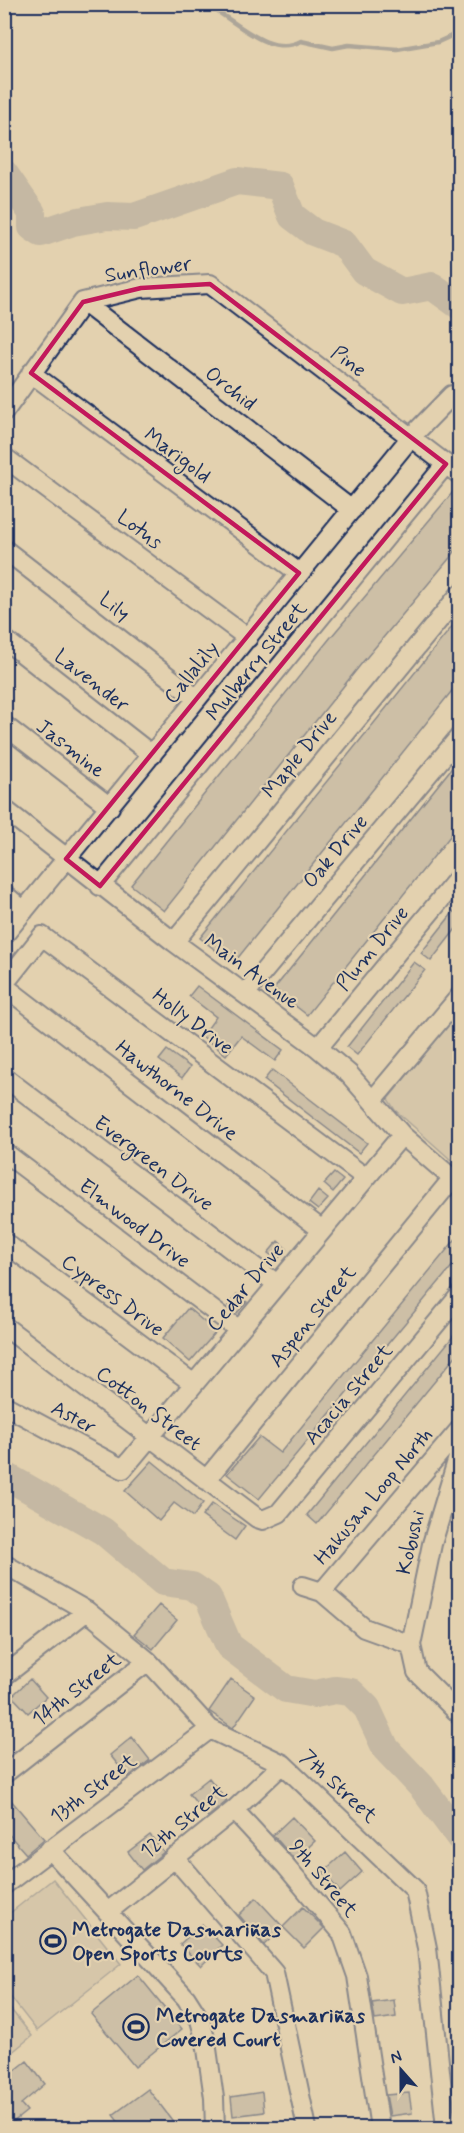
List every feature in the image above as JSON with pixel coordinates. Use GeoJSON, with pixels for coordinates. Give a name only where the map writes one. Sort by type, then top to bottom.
{"type":"FeatureCollection","features":[{"type":"Feature","properties":{"kind":"street","name":"Sunflower"},"geometry":{"type":"LineString","coordinates":[[4,412],[83,303],[141,288],[210,284]]}},
{"type":"Feature","properties":{"kind":"street","name":"Pine"},"geometry":{"type":"LineString","coordinates":[[210,284],[453,469]]}},
{"type":"Feature","properties":{"kind":"street","name":"Orchid"},"geometry":{"type":"LineString","coordinates":[[83,303],[352,510]]}},
{"type":"Feature","properties":{"kind":"street","name":"Marigold"},"geometry":{"type":"LineString","coordinates":[[31,373],[299,573]]}},
{"type":"Feature","properties":{"kind":"street","name":"Callalily"},"geometry":{"type":"LineString","coordinates":[[4,934],[411,437],[452,395],[459,396]]}},
{"type":"Feature","properties":{"kind":"street","name":"Lotus"},"geometry":{"type":"LineString","coordinates":[[4,457],[248,638]]}},
{"type":"Feature","properties":{"kind":"street","name":"Mulberry Street"},"geometry":{"type":"LineString","coordinates":[[100,886],[453,469]]}},
{"type":"Feature","properties":{"kind":"street","name":"Lily"},"geometry":{"type":"LineString","coordinates":[[4,549],[197,699]]}},
{"type":"Feature","properties":{"kind":"street","name":"Maple Drive"},"geometry":{"type":"LineString","coordinates":[[174,942],[459,594]]}},
{"type":"Feature","properties":{"kind":"street","name":"Lavender"},"geometry":{"type":"LineString","coordinates":[[4,639],[152,755]]}},
{"type":"Feature","properties":{"kind":"street","name":"Jasmine"},"geometry":{"type":"LineString","coordinates":[[4,725],[110,807]]}},
{"type":"Feature","properties":{"kind":"street","name":"Oak Drive"},"geometry":{"type":"LineString","coordinates":[[245,994],[459,736]]}},
{"type":"Feature","properties":{"kind":"street","name":"Main Avenue"},"geometry":{"type":"LineString","coordinates":[[4,808],[100,886],[318,1048],[349,1074],[402,1135],[456,1182]]}},
{"type":"Feature","properties":{"kind":"street","name":"Plum Drive"},"geometry":{"type":"LineString","coordinates":[[318,1048],[459,876]]}},
{"type":"Feature","properties":{"kind":"street"},"geometry":{"type":"LineString","coordinates":[[4,894],[24,911]]}},
{"type":"Feature","properties":{"kind":"street","name":"Holly Drive"},"geometry":{"type":"LineString","coordinates":[[4,985],[42,936],[366,1178]]}},
{"type":"Feature","properties":{"kind":"street","name":"Hawthorne Drive"},"geometry":{"type":"LineString","coordinates":[[4,985],[322,1230]]}},
{"type":"Feature","properties":{"kind":"street"},"geometry":{"type":"LineString","coordinates":[[373,1100],[459,996]]}},
{"type":"Feature","properties":{"kind":"street","name":"Evergreen Drive"},"geometry":{"type":"LineString","coordinates":[[4,1077],[277,1284]]}},
{"type":"Feature","properties":{"kind":"street","name":"Cedar Drive"},"geometry":{"type":"LineString","coordinates":[[123,1469],[402,1135]]}},
{"type":"Feature","properties":{"kind":"street","name":"Elmwood Drive"},"geometry":{"type":"LineString","coordinates":[[4,1152],[239,1330]]}},
{"type":"Feature","properties":{"kind":"street","name":"Aspen Street"},"geometry":{"type":"LineString","coordinates":[[206,1480],[456,1182]]}},
{"type":"Feature","properties":{"kind":"street","name":"Cypress Drive"},"geometry":{"type":"LineString","coordinates":[[4,1242],[194,1384]]}},
{"type":"Feature","properties":{"kind":"street","name":"Acacia Street"},"geometry":{"type":"LineString","coordinates":[[269,1520],[279,1513],[459,1295]]}},
{"type":"Feature","properties":{"kind":"street","name":"Cotton Street"},"geometry":{"type":"LineString","coordinates":[[4,1326],[257,1518],[269,1520]]}},
{"type":"Feature","properties":{"kind":"street","name":"Aster"},"geometry":{"type":"LineString","coordinates":[[4,1405],[123,1469]]}},
{"type":"Feature","properties":{"kind":"street","name":"Hakusan Loop North"},"geometry":{"type":"LineString","coordinates":[[322,1592],[459,1429]]}},
{"type":"Feature","properties":{"kind":"street","name":"Kobushi"},"geometry":{"type":"LineString","coordinates":[[411,1646],[434,1533],[459,1451]]}},
{"type":"Feature","properties":{"kind":"street","name":"7th Street"},"geometry":{"type":"LineString","coordinates":[[8,1570],[87,1611],[148,1661],[210,1729],[283,1764],[415,1890],[427,1948],[446,2128]]}},
{"type":"Feature","properties":{"kind":"street"},"geometry":{"type":"LineString","coordinates":[[303,1586],[322,1592],[364,1628],[411,1646],[417,1672],[459,1714]]}},
{"type":"Feature","properties":{"kind":"street"},"geometry":{"type":"LineString","coordinates":[[4,1676],[87,1611]]}},
{"type":"Feature","properties":{"kind":"street","name":"14th Street"},"geometry":{"type":"LineString","coordinates":[[4,1774],[148,1661]]}},
{"type":"Feature","properties":{"kind":"street","name":"13th Street"},"geometry":{"type":"LineString","coordinates":[[4,1885],[210,1729]]}},
{"type":"Feature","properties":{"kind":"street","name":"12th Street"},"geometry":{"type":"LineString","coordinates":[[109,1911],[234,1810],[283,1764]]}},
{"type":"Feature","properties":{"kind":"street","name":"9th Street"},"geometry":{"type":"LineString","coordinates":[[234,1810],[285,1865],[342,1934],[357,1976],[380,2128]]}},
{"type":"Feature","properties":{"kind":"street"},"geometry":{"type":"LineString","coordinates":[[50,1849],[186,1998],[200,2020],[214,2098],[214,2128]]}},
{"type":"Feature","properties":{"kind":"street"},"geometry":{"type":"LineString","coordinates":[[174,1857],[274,1973],[307,2128]]}},
{"type":"Feature","properties":{"kind":"highlighted area"},"geometry":{"type":"Polygon","coordinates":[[[210,284],[446,464],[100,886],[66,859],[299,573],[31,373],[83,302],[141,288],[210,284]]]}},
{"type":"Feature","properties":{"kind":"shaded area"},"geometry":{"type":"Polygon","coordinates":[[[459,1011],[459,1167],[395,1110],[388,1099],[459,1011]]]}},
{"type":"Feature","properties":{"kind":"shaded area","name":"Metrogate Dasmariñas Open Sports Courts"},"geometry":{"type":"Polygon","coordinates":[[[53,1879],[121,1964],[37,2031],[5,1990],[5,1917],[53,1879]]]}},
{"type":"Feature","properties":{"kind":"shaded area"},"geometry":{"type":"Polygon","coordinates":[[[5,2002],[32,2036],[4,2058],[5,2002]]]}},
{"type":"Feature","properties":{"kind":"building"},"geometry":{"type":"Polygon","coordinates":[[[458,486],[459,547],[362,663],[164,911],[131,885],[331,637],[458,486]]]}},
{"type":"Feature","properties":{"kind":"building"},"geometry":{"type":"Polygon","coordinates":[[[459,618],[459,682],[233,964],[200,938],[459,618]]]}},
{"type":"Feature","properties":{"kind":"building"},"geometry":{"type":"Polygon","coordinates":[[[459,759],[459,825],[307,1015],[274,989],[459,759]]]}},
{"type":"Feature","properties":{"kind":"building"},"geometry":{"type":"Polygon","coordinates":[[[459,905],[459,925],[431,961],[421,953],[459,905]]]}},
{"type":"Feature","properties":{"kind":"building"},"geometry":{"type":"Polygon","coordinates":[[[414,962],[425,970],[357,1055],[347,1047],[414,962]]]}},
{"type":"Feature","properties":{"kind":"building"},"geometry":{"type":"Polygon","coordinates":[[[197,986],[283,1050],[275,1061],[241,1036],[226,1055],[202,1036],[216,1017],[189,996],[197,986]]]}},
{"type":"Feature","properties":{"kind":"building"},"geometry":{"type":"Polygon","coordinates":[[[167,1050],[190,1067],[182,1078],[159,1060],[167,1050]]]}},
{"type":"Feature","properties":{"kind":"building"},"geometry":{"type":"Polygon","coordinates":[[[272,1070],[367,1143],[359,1153],[264,1080],[272,1070]]]}},
{"type":"Feature","properties":{"kind":"building"},"geometry":{"type":"Polygon","coordinates":[[[334,1173],[343,1180],[333,1192],[324,1184],[334,1173]]]}},
{"type":"Feature","properties":{"kind":"building"},"geometry":{"type":"Polygon","coordinates":[[[318,1191],[328,1199],[318,1210],[309,1203],[318,1191]]]}},
{"type":"Feature","properties":{"kind":"building"},"geometry":{"type":"Polygon","coordinates":[[[459,1235],[459,1258],[259,1499],[227,1474],[259,1437],[280,1453],[459,1235]]]}},
{"type":"Feature","properties":{"kind":"building"},"geometry":{"type":"Polygon","coordinates":[[[278,1241],[287,1249],[277,1260],[268,1253],[278,1241]]]}},
{"type":"Feature","properties":{"kind":"building"},"geometry":{"type":"Polygon","coordinates":[[[237,1294],[247,1302],[237,1313],[228,1306],[237,1294]]]}},
{"type":"Feature","properties":{"kind":"building"},"geometry":{"type":"Polygon","coordinates":[[[188,1308],[216,1332],[190,1362],[163,1338],[188,1308]]]}},
{"type":"Feature","properties":{"kind":"building"},"geometry":{"type":"Polygon","coordinates":[[[459,1329],[459,1352],[317,1524],[307,1515],[459,1329]]]}},
{"type":"Feature","properties":{"kind":"building"},"geometry":{"type":"Polygon","coordinates":[[[152,1461],[203,1503],[193,1517],[174,1503],[159,1521],[125,1491],[152,1461]]]}},
{"type":"Feature","properties":{"kind":"building"},"geometry":{"type":"Polygon","coordinates":[[[212,1504],[245,1526],[235,1540],[202,1516],[212,1504]]]}},
{"type":"Feature","properties":{"kind":"building"},"geometry":{"type":"Polygon","coordinates":[[[159,1605],[177,1620],[153,1649],[134,1634],[159,1605]]]}},
{"type":"Feature","properties":{"kind":"building"},"geometry":{"type":"Polygon","coordinates":[[[30,1679],[46,1697],[28,1713],[12,1696],[30,1679]]]}},
{"type":"Feature","properties":{"kind":"building"},"geometry":{"type":"Polygon","coordinates":[[[231,1679],[255,1696],[233,1728],[209,1711],[231,1679]]]}},
{"type":"Feature","properties":{"kind":"building"},"geometry":{"type":"Polygon","coordinates":[[[132,1737],[150,1760],[128,1777],[110,1755],[132,1737]]]}},
{"type":"Feature","properties":{"kind":"building"},"geometry":{"type":"Polygon","coordinates":[[[209,1778],[227,1801],[208,1817],[189,1794],[209,1778]]]}},
{"type":"Feature","properties":{"kind":"building"},"geometry":{"type":"Polygon","coordinates":[[[4,1792],[44,1839],[26,1854],[4,1829],[4,1792]]]}},
{"type":"Feature","properties":{"kind":"building"},"geometry":{"type":"Polygon","coordinates":[[[292,1817],[315,1841],[295,1860],[273,1835],[292,1817]]]}},
{"type":"Feature","properties":{"kind":"building"},"geometry":{"type":"Polygon","coordinates":[[[150,1835],[164,1852],[142,1870],[128,1852],[150,1835]]]}},
{"type":"Feature","properties":{"kind":"building"},"geometry":{"type":"Polygon","coordinates":[[[345,1852],[362,1872],[340,1892],[323,1872],[345,1852]]]}},
{"type":"Feature","properties":{"kind":"building"},"geometry":{"type":"Polygon","coordinates":[[[256,1898],[283,1927],[264,1945],[239,1915],[256,1898]]]}},
{"type":"Feature","properties":{"kind":"building"},"geometry":{"type":"Polygon","coordinates":[[[303,1907],[324,1928],[304,1948],[283,1927],[303,1907]]]}},
{"type":"Feature","properties":{"kind":"building"},"geometry":{"type":"Polygon","coordinates":[[[202,1924],[222,1945],[201,1966],[180,1944],[202,1924]]]}},
{"type":"Feature","properties":{"kind":"building","name":"Metrogate Dasmariñas Covered Court"},"geometry":{"type":"Polygon","coordinates":[[[138,1975],[182,2029],[135,2067],[91,2014],[138,1975]]]}},
{"type":"Feature","properties":{"kind":"building"},"geometry":{"type":"Polygon","coordinates":[[[394,2000],[396,2017],[375,2020],[372,2003],[394,2000]]]}},
{"type":"Feature","properties":{"kind":"building"},"geometry":{"type":"Polygon","coordinates":[[[27,2061],[45,2084],[21,2104],[27,2111],[12,2123],[4,2114],[4,2079],[27,2061]]]}},
{"type":"Feature","properties":{"kind":"building"},"geometry":{"type":"Polygon","coordinates":[[[148,2089],[178,2128],[123,2128],[113,2115],[148,2089]]]}},
{"type":"Feature","properties":{"kind":"building"},"geometry":{"type":"Polygon","coordinates":[[[262,2092],[264,2112],[233,2116],[231,2097],[262,2092]]]}},
{"type":"Feature","properties":{"kind":"building"},"geometry":{"type":"Polygon","coordinates":[[[409,2093],[412,2113],[390,2116],[386,2095],[409,2093]]]}},
{"type":"Feature","properties":{"kind":"waterway"},"geometry":{"type":"LineString","coordinates":[[204,4],[263,41],[276,45],[289,45],[301,41],[333,48],[349,45],[397,49],[438,42],[460,32]]}},
{"type":"Feature","properties":{"kind":"waterway"},"geometry":{"type":"LineString","coordinates":[[4,173],[32,213],[32,227],[41,233],[73,222],[107,216],[134,217],[237,181],[280,186],[292,216],[313,232],[344,244],[364,271],[402,292],[432,286],[460,306]]}},
{"type":"Feature","properties":{"kind":"waterway"},"geometry":{"type":"LineString","coordinates":[[4,1475],[103,1531],[163,1582],[192,1586],[208,1597],[229,1646],[286,1689],[315,1694],[335,1690],[351,1692],[367,1708],[386,1749],[422,1787],[460,1838]]}},
{"type":"Feature","properties":{"kind":"place","name":"Metrogate Dasmariñas Open Sports Courts"},"geometry":{"type":"Point","coordinates":[53,1941]}},
{"type":"Feature","properties":{"kind":"place","name":"Metrogate Dasmariñas Covered Court"},"geometry":{"type":"Point","coordinates":[136,2027]}}]}
